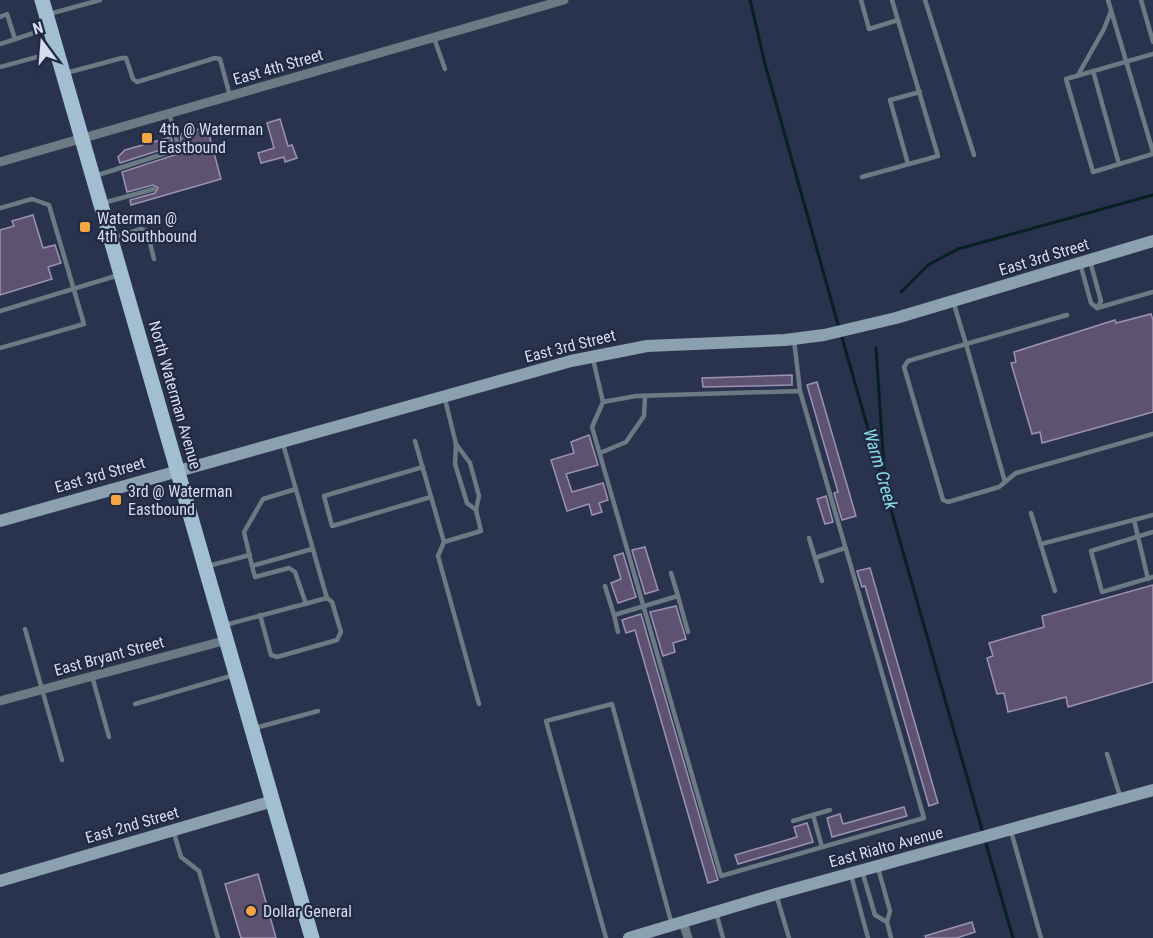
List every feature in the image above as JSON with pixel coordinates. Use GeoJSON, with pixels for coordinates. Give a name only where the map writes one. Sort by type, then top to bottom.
{"type":"FeatureCollection","features":[{"type":"Feature","properties":{"kind":"main road","name":"North Waterman Avenue"},"geometry":{"type":"LineString","coordinates":[[46,14],[312,938]]}},
{"type":"Feature","properties":{"kind":"main road","name":"East 3rd Street"},"geometry":{"type":"LineString","coordinates":[[0,521],[444,396],[592,357],[657,345],[794,339],[858,328],[1153,241]]}},
{"type":"Feature","properties":{"kind":"main road","name":"East Rialto Avenue"},"geometry":{"type":"LineString","coordinates":[[629,938],[776,894],[878,868],[1153,790]]}},
{"type":"Feature","properties":{"kind":"main road","name":"East 2nd Street"},"geometry":{"type":"LineString","coordinates":[[0,881],[273,801]]}},
{"type":"Feature","properties":{"kind":"street","name":"East 4th Street"},"geometry":{"type":"LineString","coordinates":[[0,162],[564,0]]}},
{"type":"Feature","properties":{"kind":"street","name":"East Bryant Street"},"geometry":{"type":"LineString","coordinates":[[0,701],[92,676],[225,633]]}},
{"type":"Feature","properties":{"kind":"street"},"geometry":{"type":"LineString","coordinates":[[678,924],[688,938]]}},
{"type":"Feature","properties":{"kind":"lane"},"geometry":{"type":"LineString","coordinates":[[0,44],[15,39],[46,14],[100,0]]}},
{"type":"Feature","properties":{"kind":"lane"},"geometry":{"type":"LineString","coordinates":[[861,0],[869,29],[898,20]]}},
{"type":"Feature","properties":{"kind":"lane"},"geometry":{"type":"LineString","coordinates":[[862,177],[938,156],[892,0]]}},
{"type":"Feature","properties":{"kind":"lane"},"geometry":{"type":"LineString","coordinates":[[926,0],[974,155]]}},
{"type":"Feature","properties":{"kind":"lane"},"geometry":{"type":"LineString","coordinates":[[1108,0],[1111,11],[1126,61],[1153,153],[1093,172],[1066,79],[1126,61],[1153,54]]}},
{"type":"Feature","properties":{"kind":"lane"},"geometry":{"type":"LineString","coordinates":[[1141,0],[1153,42]]}},
{"type":"Feature","properties":{"kind":"lane"},"geometry":{"type":"LineString","coordinates":[[1078,75],[1104,29],[1111,11]]}},
{"type":"Feature","properties":{"kind":"lane"},"geometry":{"type":"LineString","coordinates":[[0,17],[7,14],[15,39]]}},
{"type":"Feature","properties":{"kind":"lane"},"geometry":{"type":"LineString","coordinates":[[434,38],[445,69]]}},
{"type":"Feature","properties":{"kind":"lane"},"geometry":{"type":"LineString","coordinates":[[0,67],[57,52]]}},
{"type":"Feature","properties":{"kind":"lane"},"geometry":{"type":"LineString","coordinates":[[63,74],[122,57],[126,58],[133,79],[137,82],[215,58],[220,59],[230,96]]}},
{"type":"Feature","properties":{"kind":"lane"},"geometry":{"type":"LineString","coordinates":[[1093,71],[1119,164]]}},
{"type":"Feature","properties":{"kind":"lane"},"geometry":{"type":"LineString","coordinates":[[908,164],[890,100],[920,92]]}},
{"type":"Feature","properties":{"kind":"lane"},"geometry":{"type":"LineString","coordinates":[[93,177],[176,150],[178,145],[169,113]]}},
{"type":"Feature","properties":{"kind":"lane"},"geometry":{"type":"LineString","coordinates":[[101,204],[154,189]]}},
{"type":"Feature","properties":{"kind":"lane"},"geometry":{"type":"LineString","coordinates":[[0,208],[32,199],[49,205],[84,324],[0,348]]}},
{"type":"Feature","properties":{"kind":"lane"},"geometry":{"type":"LineString","coordinates":[[111,238],[141,229],[147,231],[154,259]]}},
{"type":"Feature","properties":{"kind":"lane"},"geometry":{"type":"LineString","coordinates":[[1085,262],[1091,303],[1097,308]]}},
{"type":"Feature","properties":{"kind":"lane"},"geometry":{"type":"LineString","coordinates":[[1085,262],[1101,300],[1097,308]]}},
{"type":"Feature","properties":{"kind":"lane"},"geometry":{"type":"LineString","coordinates":[[0,310],[74,290],[121,274]]}},
{"type":"Feature","properties":{"kind":"lane"},"geometry":{"type":"LineString","coordinates":[[1097,308],[1153,292]]}},
{"type":"Feature","properties":{"kind":"lane"},"geometry":{"type":"LineString","coordinates":[[953,301],[1005,482]]}},
{"type":"Feature","properties":{"kind":"lane"},"geometry":{"type":"LineString","coordinates":[[1067,315],[908,361],[904,367],[943,500],[948,502],[999,487],[1016,473],[1153,434]]}},
{"type":"Feature","properties":{"kind":"lane"},"geometry":{"type":"LineString","coordinates":[[592,357],[603,402],[592,427],[721,876],[924,818],[800,391],[794,339]]}},
{"type":"Feature","properties":{"kind":"lane"},"geometry":{"type":"LineString","coordinates":[[603,402],[645,396],[800,391]]}},
{"type":"Feature","properties":{"kind":"lane"},"geometry":{"type":"LineString","coordinates":[[444,396],[456,444],[455,464],[467,503],[476,510]]}},
{"type":"Feature","properties":{"kind":"lane"},"geometry":{"type":"LineString","coordinates":[[600,453],[626,442],[645,416],[645,396]]}},
{"type":"Feature","properties":{"kind":"lane"},"geometry":{"type":"LineString","coordinates":[[260,615],[271,655],[277,657],[337,640],[341,632],[332,602],[327,598],[282,441]]}},
{"type":"Feature","properties":{"kind":"lane"},"geometry":{"type":"LineString","coordinates":[[415,441],[444,542],[438,556],[479,704]]}},
{"type":"Feature","properties":{"kind":"lane"},"geometry":{"type":"LineString","coordinates":[[444,542],[481,531],[476,510],[478,496],[471,463],[456,444]]}},
{"type":"Feature","properties":{"kind":"lane"},"geometry":{"type":"LineString","coordinates":[[423,467],[324,496],[326,506],[332,526],[431,497]]}},
{"type":"Feature","properties":{"kind":"lane"},"geometry":{"type":"LineString","coordinates":[[296,489],[263,499],[244,532],[255,577],[289,568],[295,572],[306,604]]}},
{"type":"Feature","properties":{"kind":"lane"},"geometry":{"type":"LineString","coordinates":[[1031,513],[1055,591]]}},
{"type":"Feature","properties":{"kind":"lane"},"geometry":{"type":"LineString","coordinates":[[1041,544],[1153,515]]}},
{"type":"Feature","properties":{"kind":"lane"},"geometry":{"type":"LineString","coordinates":[[1134,520],[1138,536],[1150,578],[1102,592],[1091,551],[1138,536],[1153,532]]}},
{"type":"Feature","properties":{"kind":"lane"},"geometry":{"type":"LineString","coordinates":[[809,538],[822,581]]}},
{"type":"Feature","properties":{"kind":"lane"},"geometry":{"type":"LineString","coordinates":[[815,558],[846,548]]}},
{"type":"Feature","properties":{"kind":"lane"},"geometry":{"type":"LineString","coordinates":[[252,566],[312,549]]}},
{"type":"Feature","properties":{"kind":"lane"},"geometry":{"type":"LineString","coordinates":[[206,567],[250,555]]}},
{"type":"Feature","properties":{"kind":"lane"},"geometry":{"type":"LineString","coordinates":[[671,573],[688,632]]}},
{"type":"Feature","properties":{"kind":"lane"},"geometry":{"type":"LineString","coordinates":[[605,586],[618,632]]}},
{"type":"Feature","properties":{"kind":"lane"},"geometry":{"type":"LineString","coordinates":[[614,615],[678,596]]}},
{"type":"Feature","properties":{"kind":"lane"},"geometry":{"type":"LineString","coordinates":[[225,633],[260,615],[327,598]]}},
{"type":"Feature","properties":{"kind":"lane"},"geometry":{"type":"LineString","coordinates":[[25,629],[62,760]]}},
{"type":"Feature","properties":{"kind":"lane"},"geometry":{"type":"LineString","coordinates":[[135,704],[237,674]]}},
{"type":"Feature","properties":{"kind":"lane"},"geometry":{"type":"LineString","coordinates":[[92,676],[109,737]]}},
{"type":"Feature","properties":{"kind":"lane"},"geometry":{"type":"LineString","coordinates":[[606,938],[546,722],[612,704],[678,924]]}},
{"type":"Feature","properties":{"kind":"lane"},"geometry":{"type":"LineString","coordinates":[[252,729],[318,711]]}},
{"type":"Feature","properties":{"kind":"lane"},"geometry":{"type":"LineString","coordinates":[[1107,754],[1121,799]]}},
{"type":"Feature","properties":{"kind":"lane"},"geometry":{"type":"LineString","coordinates":[[793,821],[830,810]]}},
{"type":"Feature","properties":{"kind":"lane"},"geometry":{"type":"LineString","coordinates":[[813,815],[822,847]]}},
{"type":"Feature","properties":{"kind":"lane"},"geometry":{"type":"LineString","coordinates":[[173,830],[181,857],[199,872],[218,938]]}},
{"type":"Feature","properties":{"kind":"lane"},"geometry":{"type":"LineString","coordinates":[[1006,830],[1041,938]]}},
{"type":"Feature","properties":{"kind":"lane"},"geometry":{"type":"LineString","coordinates":[[878,868],[890,911],[887,922],[891,938]]}},
{"type":"Feature","properties":{"kind":"lane"},"geometry":{"type":"LineString","coordinates":[[857,873],[875,915],[887,922]]}},
{"type":"Feature","properties":{"kind":"lane"},"geometry":{"type":"LineString","coordinates":[[857,873],[868,938]]}},
{"type":"Feature","properties":{"kind":"lane"},"geometry":{"type":"LineString","coordinates":[[776,894],[789,938]]}},
{"type":"Feature","properties":{"kind":"lane"},"geometry":{"type":"LineString","coordinates":[[716,912],[723,938]]}},
{"type":"Feature","properties":{"kind":"building"},"geometry":{"type":"Polygon","coordinates":[[[280,119],[288,146],[292,145],[297,158],[285,162],[284,157],[261,163],[258,153],[274,148],[267,123],[280,119]]]}},
{"type":"Feature","properties":{"kind":"building"},"geometry":{"type":"Polygon","coordinates":[[[207,127],[221,179],[131,205],[130,200],[155,193],[158,188],[153,185],[127,192],[122,172],[178,154],[182,146],[180,134],[207,127]]]}},
{"type":"Feature","properties":{"kind":"building"},"geometry":{"type":"Polygon","coordinates":[[[171,137],[173,146],[120,163],[118,157],[125,150],[171,137]]]}},
{"type":"Feature","properties":{"kind":"building"},"geometry":{"type":"Polygon","coordinates":[[[33,215],[43,248],[55,245],[61,263],[48,267],[52,279],[0,295],[0,230],[14,226],[12,221],[33,215]]]}},
{"type":"Feature","properties":{"kind":"building"},"geometry":{"type":"Polygon","coordinates":[[[1151,314],[1153,320],[1153,412],[1042,443],[1040,432],[1032,434],[1011,363],[1016,362],[1014,352],[1115,320],[1116,323],[1151,314]]]}},
{"type":"Feature","properties":{"kind":"building"},"geometry":{"type":"Polygon","coordinates":[[[792,375],[792,385],[703,387],[702,378],[792,375]]]}},
{"type":"Feature","properties":{"kind":"building"},"geometry":{"type":"Polygon","coordinates":[[[817,382],[856,516],[842,520],[834,493],[838,492],[807,385],[817,382]]]}},
{"type":"Feature","properties":{"kind":"building"},"geometry":{"type":"Polygon","coordinates":[[[589,435],[598,465],[566,474],[572,492],[603,483],[608,500],[599,503],[602,512],[592,515],[589,504],[567,511],[551,460],[574,453],[571,442],[589,435]]]}},
{"type":"Feature","properties":{"kind":"building"},"geometry":{"type":"Polygon","coordinates":[[[826,496],[833,522],[825,524],[817,499],[826,496]]]}},
{"type":"Feature","properties":{"kind":"building"},"geometry":{"type":"Polygon","coordinates":[[[645,547],[658,590],[645,594],[632,550],[645,547]]]}},
{"type":"Feature","properties":{"kind":"building"},"geometry":{"type":"Polygon","coordinates":[[[623,553],[636,597],[618,603],[611,583],[621,579],[614,556],[623,553]]]}},
{"type":"Feature","properties":{"kind":"building"},"geometry":{"type":"Polygon","coordinates":[[[870,568],[938,803],[929,806],[865,586],[862,587],[857,571],[870,568]]]}},
{"type":"Feature","properties":{"kind":"building"},"geometry":{"type":"Polygon","coordinates":[[[1153,585],[1153,682],[1068,707],[1066,697],[1008,712],[1004,693],[997,694],[987,658],[993,656],[989,643],[1044,627],[1042,616],[1153,585]]]}},
{"type":"Feature","properties":{"kind":"building"},"geometry":{"type":"Polygon","coordinates":[[[676,606],[686,639],[673,643],[675,652],[663,656],[650,612],[676,606]]]}},
{"type":"Feature","properties":{"kind":"building"},"geometry":{"type":"Polygon","coordinates":[[[641,614],[718,880],[708,883],[635,630],[626,633],[622,620],[641,614]]]}},
{"type":"Feature","properties":{"kind":"building"},"geometry":{"type":"Polygon","coordinates":[[[904,807],[907,816],[832,837],[827,818],[840,814],[843,824],[904,807]]]}},
{"type":"Feature","properties":{"kind":"building"},"geometry":{"type":"Polygon","coordinates":[[[807,823],[813,842],[738,864],[735,855],[797,837],[794,827],[807,823]]]}},
{"type":"Feature","properties":{"kind":"building","name":"Dollar General"},"geometry":{"type":"Polygon","coordinates":[[[258,874],[276,938],[241,938],[225,884],[258,874]]]}},
{"type":"Feature","properties":{"kind":"building"},"geometry":{"type":"Polygon","coordinates":[[[972,922],[975,932],[957,938],[926,938],[925,936],[972,922]]]}},
{"type":"Feature","properties":{"kind":"waterway","name":"Warm Creek"},"geometry":{"type":"LineString","coordinates":[[750,0],[765,64],[839,328]]}},
{"type":"Feature","properties":{"kind":"waterway"},"geometry":{"type":"LineString","coordinates":[[901,292],[928,265],[958,249],[1153,195]]}},
{"type":"Feature","properties":{"kind":"waterway","name":"Warm Creek"},"geometry":{"type":"LineString","coordinates":[[841,334],[983,833]]}},
{"type":"Feature","properties":{"kind":"waterway"},"geometry":{"type":"LineString","coordinates":[[876,348],[885,483]]}},
{"type":"Feature","properties":{"kind":"waterway","name":"Warm Creek"},"geometry":{"type":"LineString","coordinates":[[985,840],[1013,938]]}},
{"type":"Feature","properties":{"kind":"place","name":"4th @ Waterman Eastbound"},"geometry":{"type":"Point","coordinates":[147,138]}},
{"type":"Feature","properties":{"kind":"place","name":"Waterman @ 4th Southbound"},"geometry":{"type":"Point","coordinates":[85,227]}},
{"type":"Feature","properties":{"kind":"place","name":"3rd @ Waterman Eastbound"},"geometry":{"type":"Point","coordinates":[116,500]}},
{"type":"Feature","properties":{"kind":"place","name":"Dollar General"},"geometry":{"type":"Point","coordinates":[251,911]}}]}
